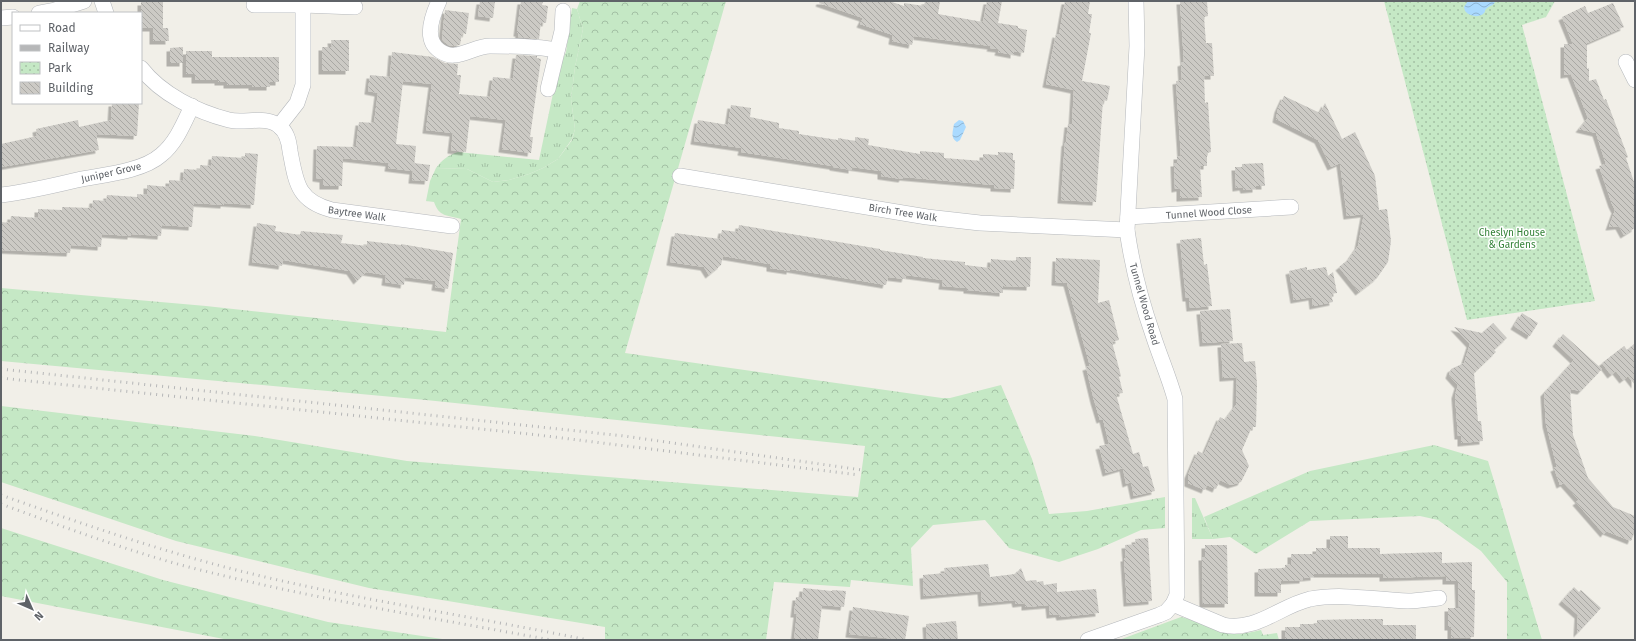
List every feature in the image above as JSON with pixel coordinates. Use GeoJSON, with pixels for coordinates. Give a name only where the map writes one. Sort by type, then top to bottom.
{"type":"FeatureCollection","features":[{"type":"Feature","properties":{"kind":"street"},"geometry":{"type":"LineString","coordinates":[[44,12],[84,1]]}},
{"type":"Feature","properties":{"kind":"street"},"geometry":{"type":"LineString","coordinates":[[102,1],[106,12]]}},
{"type":"Feature","properties":{"kind":"street"},"geometry":{"type":"LineString","coordinates":[[439,1],[433,16],[430,35],[435,46],[446,54],[456,55],[476,48],[490,46],[522,45],[557,50]]}},
{"type":"Feature","properties":{"kind":"street","name":"Tunnel Wood Road"},"geometry":{"type":"LineString","coordinates":[[1136,1],[1137,46],[1128,224],[1131,256],[1140,292],[1175,399],[1177,595],[1173,604]]}},
{"type":"Feature","properties":{"kind":"street"},"geometry":{"type":"LineString","coordinates":[[254,5],[355,7]]}},
{"type":"Feature","properties":{"kind":"street"},"geometry":{"type":"LineString","coordinates":[[142,69],[162,89],[208,113],[229,120],[269,121],[280,126],[297,103],[303,85],[303,5]]}},
{"type":"Feature","properties":{"kind":"street"},"geometry":{"type":"LineString","coordinates":[[548,89],[562,31],[563,11]]}},
{"type":"Feature","properties":{"kind":"street"},"geometry":{"type":"LineString","coordinates":[[1,18],[12,16]]}},
{"type":"Feature","properties":{"kind":"street"},"geometry":{"type":"LineString","coordinates":[[1626,62],[1635,80]]}},
{"type":"Feature","properties":{"kind":"street","name":"Juniper Grove"},"geometry":{"type":"LineString","coordinates":[[1,195],[130,169],[151,162],[160,157],[174,140],[192,106]]}},
{"type":"Feature","properties":{"kind":"street","name":"Baytree Walk"},"geometry":{"type":"LineString","coordinates":[[280,126],[288,137],[298,187],[302,194],[316,205],[332,210],[452,226]]}},
{"type":"Feature","properties":{"kind":"street","name":"Birch Tree Walk"},"geometry":{"type":"LineString","coordinates":[[680,176],[927,217],[980,223],[1128,224]]}},
{"type":"Feature","properties":{"kind":"street","name":"Tunnel Wood Close"},"geometry":{"type":"LineString","coordinates":[[1128,224],[1291,207]]}},
{"type":"Feature","properties":{"kind":"street"},"geometry":{"type":"LineString","coordinates":[[1088,640],[1166,612],[1173,604],[1223,625],[1232,627],[1258,622],[1297,603],[1318,598],[1348,596],[1409,601],[1439,598]]}},
{"type":"Feature","properties":{"kind":"green space"},"geometry":{"type":"Polygon","coordinates":[[[580,1],[726,1],[625,353],[942,398],[950,398],[1001,385],[1032,459],[1049,514],[1087,511],[1165,497],[1165,528],[1141,530],[1098,549],[1059,562],[1009,548],[985,520],[933,525],[911,548],[913,586],[851,580],[850,587],[774,582],[766,640],[605,640],[605,627],[369,588],[176,541],[1,482],[1,406],[255,436],[407,461],[858,497],[865,446],[426,400],[1,361],[1,288],[206,306],[446,332],[461,219],[444,215],[438,210],[434,202],[426,201],[430,181],[436,168],[467,169],[493,182],[509,180],[543,168],[558,159],[572,140],[575,129],[571,99],[575,67],[583,29],[577,9],[580,1]]]}},
{"type":"Feature","properties":{"kind":"green space","name":"Cheslyn House & Gardens"},"geometry":{"type":"Polygon","coordinates":[[[1384,1],[1555,1],[1546,17],[1522,25],[1595,301],[1467,320],[1384,1]]]}},
{"type":"Feature","properties":{"kind":"green space"},"geometry":{"type":"Polygon","coordinates":[[[572,8],[577,9],[583,29],[575,67],[571,99],[575,129],[572,139],[558,159],[529,174],[509,180],[493,182],[467,169],[436,168],[446,158],[458,152],[539,160],[559,68],[566,52],[572,8]]]}},
{"type":"Feature","properties":{"kind":"green space"},"geometry":{"type":"Polygon","coordinates":[[[1434,445],[1488,461],[1542,640],[1507,640],[1507,582],[1481,551],[1438,520],[1420,516],[1310,521],[1256,554],[1230,537],[1213,539],[1204,517],[1310,471],[1434,445]]]}},
{"type":"Feature","properties":{"kind":"green space"},"geometry":{"type":"Polygon","coordinates":[[[1192,498],[1195,498],[1213,539],[1192,539],[1192,498]]]}},
{"type":"Feature","properties":{"kind":"green space"},"geometry":{"type":"Polygon","coordinates":[[[1,528],[163,580],[328,622],[449,640],[229,640],[1,596],[1,528]]]}},
{"type":"Feature","properties":{"kind":"green space"},"geometry":{"type":"Polygon","coordinates":[[[1181,617],[1228,633],[1242,634],[1261,630],[1263,635],[1277,633],[1279,640],[1119,640],[1181,617]]]}},
{"type":"Feature","properties":{"kind":"water"},"geometry":{"type":"Polygon","coordinates":[[[1468,1],[1495,2],[1485,10],[1483,14],[1474,16],[1465,11],[1464,7],[1468,1]]]}},
{"type":"Feature","properties":{"kind":"water"},"geometry":{"type":"Polygon","coordinates":[[[959,120],[963,121],[966,127],[960,140],[957,142],[953,138],[953,132],[954,124],[959,120]]]}},
{"type":"Feature","properties":{"kind":"building"},"geometry":{"type":"Polygon","coordinates":[[[480,1],[495,1],[493,18],[478,16],[480,1]]]}},
{"type":"Feature","properties":{"kind":"building"},"geometry":{"type":"Polygon","coordinates":[[[521,1],[543,1],[542,5],[548,6],[546,23],[541,22],[539,39],[518,37],[519,33],[517,33],[521,1]]]}},
{"type":"Feature","properties":{"kind":"building"},"geometry":{"type":"Polygon","coordinates":[[[820,1],[889,1],[904,6],[904,3],[924,6],[925,1],[940,1],[938,14],[983,22],[987,1],[1002,1],[998,23],[1018,26],[1018,28],[1027,30],[1024,53],[1014,51],[1014,55],[998,52],[999,49],[990,48],[991,46],[914,36],[912,45],[892,41],[893,35],[860,24],[863,18],[819,3],[820,1]]]}},
{"type":"Feature","properties":{"kind":"building"},"geometry":{"type":"Polygon","coordinates":[[[1065,1],[1090,1],[1088,14],[1092,14],[1089,33],[1091,33],[1082,81],[1110,86],[1107,101],[1103,100],[1096,202],[1061,200],[1065,142],[1066,143],[1068,124],[1072,124],[1074,90],[1046,84],[1056,34],[1059,35],[1065,1]]]}},
{"type":"Feature","properties":{"kind":"building"},"geometry":{"type":"Polygon","coordinates":[[[1180,1],[1207,1],[1208,16],[1204,17],[1206,43],[1212,43],[1214,76],[1204,76],[1205,103],[1208,102],[1211,152],[1207,153],[1207,166],[1200,166],[1202,197],[1180,198],[1180,188],[1175,189],[1174,163],[1177,163],[1177,156],[1181,156],[1176,81],[1182,80],[1181,63],[1184,62],[1180,1]]]}},
{"type":"Feature","properties":{"kind":"building"},"geometry":{"type":"Polygon","coordinates":[[[141,2],[163,2],[163,28],[142,28],[141,2]]]}},
{"type":"Feature","properties":{"kind":"building"},"geometry":{"type":"Polygon","coordinates":[[[1613,3],[1624,27],[1587,43],[1587,69],[1589,68],[1589,81],[1596,79],[1604,100],[1606,99],[1628,157],[1626,158],[1635,185],[1635,228],[1624,235],[1619,226],[1609,227],[1615,210],[1599,166],[1606,164],[1596,133],[1579,129],[1588,118],[1571,74],[1564,75],[1564,44],[1573,44],[1562,17],[1585,6],[1588,13],[1613,3]]]}},
{"type":"Feature","properties":{"kind":"building"},"geometry":{"type":"Polygon","coordinates":[[[445,10],[469,13],[466,34],[462,33],[460,45],[450,46],[442,40],[445,10]]]}},
{"type":"Feature","properties":{"kind":"building"},"geometry":{"type":"Polygon","coordinates":[[[153,28],[168,28],[169,41],[153,41],[153,28]]]}},
{"type":"Feature","properties":{"kind":"building"},"geometry":{"type":"Polygon","coordinates":[[[331,40],[349,40],[349,71],[322,71],[322,47],[332,47],[331,40]]]}},
{"type":"Feature","properties":{"kind":"building"},"geometry":{"type":"Polygon","coordinates":[[[183,47],[183,63],[170,63],[170,48],[183,47]]]}},
{"type":"Feature","properties":{"kind":"building"},"geometry":{"type":"Polygon","coordinates":[[[186,51],[212,51],[212,57],[279,57],[279,82],[270,82],[270,87],[252,87],[252,85],[227,85],[227,82],[218,82],[218,80],[195,80],[195,74],[186,74],[186,51]]]}},
{"type":"Feature","properties":{"kind":"building"},"geometry":{"type":"Polygon","coordinates":[[[392,52],[433,57],[445,63],[458,64],[457,75],[461,75],[459,94],[490,97],[493,77],[513,79],[516,55],[537,56],[537,58],[541,59],[530,137],[533,137],[531,153],[502,149],[506,120],[470,116],[466,152],[451,150],[453,133],[426,130],[432,84],[403,81],[396,144],[416,146],[414,163],[430,165],[428,181],[412,180],[413,171],[388,168],[389,163],[343,158],[342,186],[323,186],[323,179],[316,178],[317,146],[356,147],[359,122],[374,123],[378,93],[368,91],[370,75],[390,77],[392,52]]]}},
{"type":"Feature","properties":{"kind":"building"},"geometry":{"type":"Polygon","coordinates":[[[1284,96],[1320,113],[1325,103],[1342,139],[1355,132],[1375,176],[1379,210],[1387,209],[1391,241],[1388,262],[1377,278],[1359,292],[1339,267],[1349,259],[1358,246],[1364,214],[1347,216],[1340,163],[1331,167],[1318,140],[1276,119],[1278,109],[1284,96]]]}},
{"type":"Feature","properties":{"kind":"building"},"geometry":{"type":"Polygon","coordinates":[[[112,104],[139,104],[137,136],[96,134],[99,150],[1,167],[1,144],[37,136],[36,129],[78,120],[79,127],[111,120],[112,104]]]}},
{"type":"Feature","properties":{"kind":"building"},"geometry":{"type":"Polygon","coordinates":[[[731,105],[751,108],[750,117],[779,123],[779,128],[799,131],[799,134],[838,140],[838,138],[855,141],[855,137],[869,139],[868,145],[920,154],[920,151],[944,153],[944,158],[983,161],[983,154],[998,155],[998,152],[1013,153],[1013,160],[1015,160],[1014,189],[994,188],[994,185],[903,177],[902,179],[881,176],[881,171],[852,167],[852,170],[833,167],[741,152],[742,148],[694,141],[698,120],[728,125],[731,105]]]}},
{"type":"Feature","properties":{"kind":"building"},"geometry":{"type":"Polygon","coordinates":[[[245,153],[258,154],[254,205],[194,203],[192,227],[162,225],[161,236],[102,234],[101,247],[71,245],[70,253],[1,250],[1,222],[10,223],[11,216],[38,218],[38,209],[62,210],[62,207],[92,208],[93,200],[106,201],[107,195],[137,197],[137,194],[147,195],[147,185],[169,187],[169,180],[183,181],[184,169],[200,170],[200,165],[211,166],[212,156],[245,158],[245,153]]]}},
{"type":"Feature","properties":{"kind":"building"},"geometry":{"type":"Polygon","coordinates":[[[1263,163],[1265,186],[1256,186],[1256,189],[1244,190],[1243,187],[1236,188],[1235,167],[1242,167],[1242,164],[1263,163]]]}},
{"type":"Feature","properties":{"kind":"building"},"geometry":{"type":"Polygon","coordinates":[[[257,223],[276,226],[275,231],[300,235],[301,231],[343,235],[341,243],[367,246],[367,241],[401,244],[453,253],[448,289],[435,287],[436,281],[405,277],[404,285],[385,282],[386,275],[366,272],[357,281],[350,271],[283,260],[282,266],[252,262],[257,223]]]}},
{"type":"Feature","properties":{"kind":"building"},"geometry":{"type":"Polygon","coordinates":[[[739,225],[880,249],[923,258],[965,262],[965,265],[990,268],[991,259],[1016,261],[1016,257],[1031,257],[1030,287],[1003,286],[1003,293],[967,290],[967,288],[942,286],[943,280],[906,275],[905,279],[888,277],[886,285],[790,269],[790,271],[770,268],[770,264],[723,256],[721,265],[709,275],[704,267],[670,262],[675,233],[720,239],[722,230],[738,232],[739,225]]]}},
{"type":"Feature","properties":{"kind":"building"},"geometry":{"type":"Polygon","coordinates":[[[1201,238],[1204,265],[1207,264],[1212,306],[1190,308],[1189,298],[1186,298],[1180,240],[1201,238]]]}},
{"type":"Feature","properties":{"kind":"building"},"geometry":{"type":"Polygon","coordinates":[[[1056,258],[1100,260],[1098,303],[1109,300],[1119,340],[1112,342],[1121,376],[1119,377],[1123,393],[1116,394],[1133,454],[1139,452],[1143,467],[1148,466],[1155,491],[1134,496],[1131,482],[1126,484],[1123,468],[1106,473],[1099,446],[1109,444],[1103,419],[1100,420],[1094,400],[1086,367],[1090,366],[1067,283],[1055,282],[1056,258]]]}},
{"type":"Feature","properties":{"kind":"building"},"geometry":{"type":"Polygon","coordinates":[[[1307,267],[1307,270],[1326,267],[1328,276],[1333,272],[1337,293],[1331,294],[1333,302],[1313,306],[1312,297],[1294,300],[1289,271],[1307,267]]]}},
{"type":"Feature","properties":{"kind":"building"},"geometry":{"type":"Polygon","coordinates":[[[1230,309],[1233,341],[1203,343],[1200,311],[1230,309]]]}},
{"type":"Feature","properties":{"kind":"building"},"geometry":{"type":"Polygon","coordinates":[[[1522,313],[1538,323],[1530,336],[1514,326],[1522,313]]]}},
{"type":"Feature","properties":{"kind":"building"},"geometry":{"type":"Polygon","coordinates":[[[1493,323],[1507,338],[1494,350],[1496,352],[1474,373],[1478,421],[1481,421],[1483,441],[1461,443],[1461,436],[1458,436],[1455,395],[1458,385],[1449,375],[1451,369],[1464,363],[1470,344],[1454,327],[1482,333],[1493,323]]]}},
{"type":"Feature","properties":{"kind":"building"},"geometry":{"type":"Polygon","coordinates":[[[1563,334],[1602,369],[1581,391],[1570,389],[1573,435],[1588,478],[1613,507],[1635,516],[1635,531],[1631,541],[1606,531],[1604,534],[1576,502],[1579,500],[1564,483],[1560,485],[1554,468],[1557,467],[1546,424],[1544,393],[1574,360],[1556,343],[1563,334]]]}},
{"type":"Feature","properties":{"kind":"building"},"geometry":{"type":"Polygon","coordinates":[[[1242,343],[1244,362],[1255,361],[1257,384],[1256,427],[1252,427],[1242,450],[1249,466],[1241,482],[1231,485],[1220,480],[1216,489],[1207,485],[1205,490],[1188,483],[1188,475],[1198,451],[1204,454],[1220,417],[1225,420],[1236,405],[1237,377],[1223,378],[1221,344],[1242,343]]]}},
{"type":"Feature","properties":{"kind":"building"},"geometry":{"type":"Polygon","coordinates":[[[1635,343],[1635,385],[1628,376],[1623,380],[1616,371],[1611,375],[1602,363],[1624,346],[1627,350],[1635,343]]]}},
{"type":"Feature","properties":{"kind":"building"},"geometry":{"type":"Polygon","coordinates":[[[1330,536],[1348,536],[1348,548],[1380,548],[1380,554],[1442,552],[1442,563],[1472,562],[1472,590],[1475,590],[1474,637],[1451,638],[1451,627],[1448,627],[1448,608],[1459,608],[1458,581],[1446,581],[1446,576],[1383,578],[1383,574],[1314,574],[1314,577],[1303,578],[1303,580],[1281,581],[1281,593],[1258,593],[1258,569],[1285,568],[1285,565],[1291,564],[1291,554],[1316,554],[1316,548],[1330,548],[1330,536]]]}},
{"type":"Feature","properties":{"kind":"building"},"geometry":{"type":"Polygon","coordinates":[[[1148,538],[1152,601],[1127,603],[1124,558],[1126,558],[1125,545],[1136,544],[1135,539],[1148,538]]]}},
{"type":"Feature","properties":{"kind":"building"},"geometry":{"type":"Polygon","coordinates":[[[1205,545],[1227,545],[1228,604],[1203,604],[1202,557],[1205,557],[1205,545]]]}},
{"type":"Feature","properties":{"kind":"building"},"geometry":{"type":"Polygon","coordinates":[[[988,564],[990,577],[1015,574],[1021,568],[1026,581],[1043,581],[1044,585],[1057,583],[1057,592],[1096,589],[1099,613],[1060,617],[1059,614],[1050,615],[1049,605],[1025,607],[1025,603],[1016,604],[1015,600],[982,603],[981,591],[924,596],[923,575],[945,573],[944,568],[988,564]]]}},
{"type":"Feature","properties":{"kind":"building"},"geometry":{"type":"Polygon","coordinates":[[[1574,587],[1579,592],[1581,590],[1601,608],[1577,634],[1578,615],[1562,601],[1574,587]]]}},
{"type":"Feature","properties":{"kind":"building"},"geometry":{"type":"Polygon","coordinates":[[[803,588],[846,591],[844,607],[822,605],[818,640],[794,640],[797,614],[794,614],[796,597],[802,597],[803,588]]]}},
{"type":"Feature","properties":{"kind":"building"},"geometry":{"type":"Polygon","coordinates":[[[853,607],[909,616],[905,640],[849,634],[853,607]]]}},
{"type":"Feature","properties":{"kind":"building"},"geometry":{"type":"Polygon","coordinates":[[[1383,619],[1383,625],[1416,625],[1416,640],[1285,640],[1285,627],[1300,627],[1300,624],[1317,624],[1317,620],[1383,619]]]}},
{"type":"Feature","properties":{"kind":"building"},"geometry":{"type":"Polygon","coordinates":[[[956,621],[958,640],[927,640],[926,624],[956,621]]]}},
{"type":"Feature","properties":{"kind":"railway"},"geometry":{"type":"LineString","coordinates":[[1,369],[624,436],[862,470]]}},
{"type":"Feature","properties":{"kind":"railway"},"geometry":{"type":"LineString","coordinates":[[1,378],[538,435],[859,475]]}},
{"type":"Feature","properties":{"kind":"railway"},"geometry":{"type":"LineString","coordinates":[[1,495],[132,540],[231,569],[305,586],[588,640]]}},
{"type":"Feature","properties":{"kind":"railway"},"geometry":{"type":"LineString","coordinates":[[1,504],[91,536],[181,565],[319,597],[551,640]]}}]}
